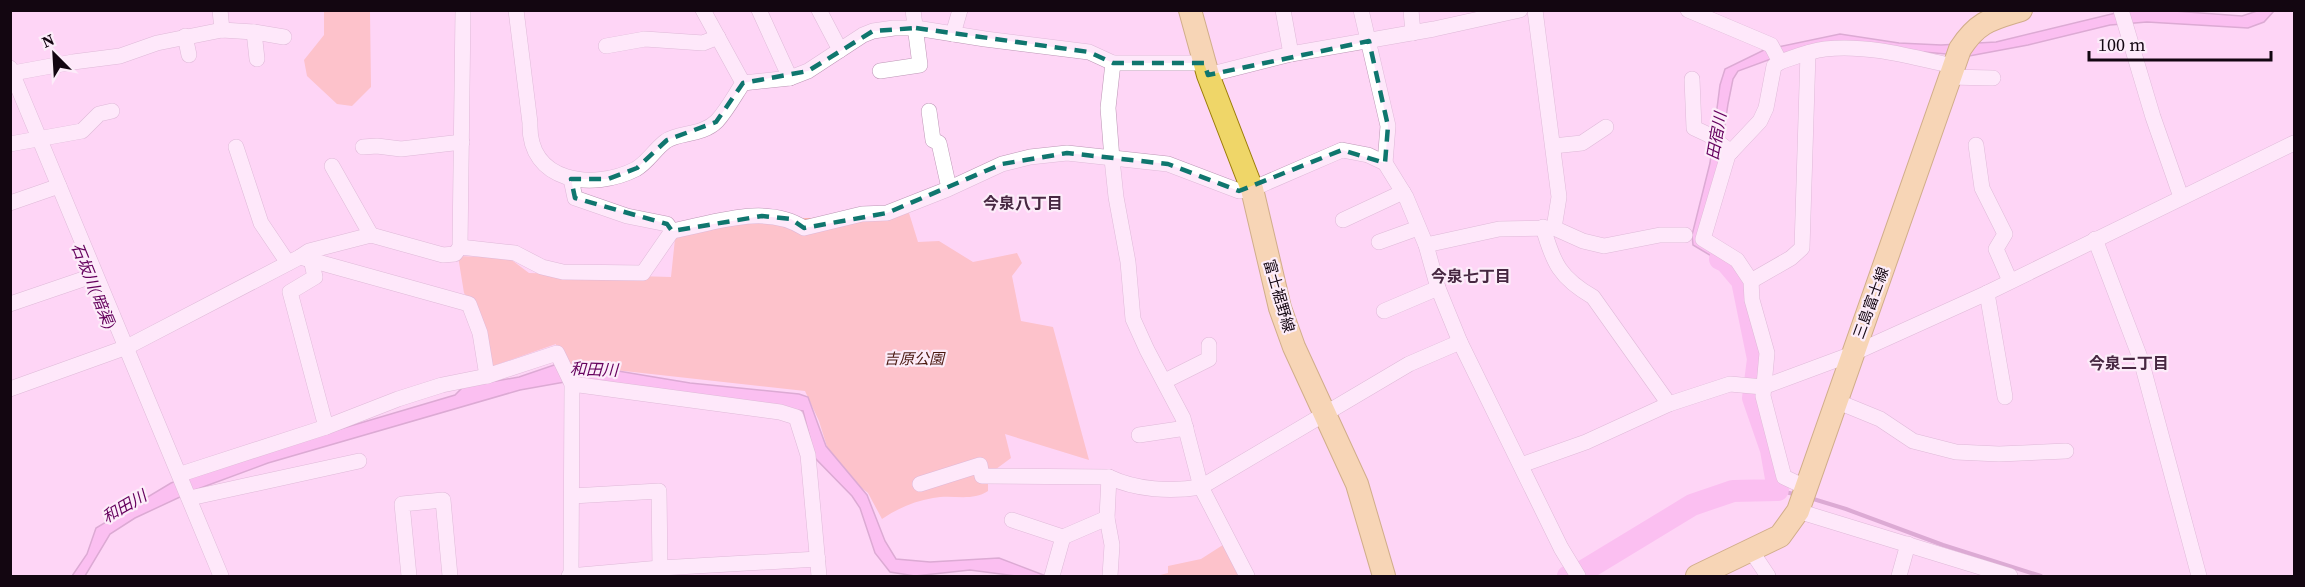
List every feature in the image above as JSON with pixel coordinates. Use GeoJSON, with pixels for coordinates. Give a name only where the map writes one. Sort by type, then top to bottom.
{"type":"FeatureCollection","features":[{"type":"Feature","properties":{"kind":"main road","name":"富士裾野線"},"geometry":{"type":"LineString","coordinates":[[1190,10],[1206,69],[1252,189],[1280,308],[1294,347],[1357,483],[1384,576]]}},
{"type":"Feature","properties":{"kind":"main road","name":"三島富士線"},"geometry":{"type":"LineString","coordinates":[[1697,576],[1780,536],[1802,498],[1956,61],[1973,32],[1989,15],[2021,10]]}},
{"type":"Feature","properties":{"kind":"street"},"geometry":{"type":"LineString","coordinates":[[220,10],[222,30]]}},
{"type":"Feature","properties":{"kind":"street"},"geometry":{"type":"LineString","coordinates":[[10,389],[121,349],[300,260],[309,251],[370,235],[443,255],[455,254],[460,247],[463,10]]}},
{"type":"Feature","properties":{"kind":"street"},"geometry":{"type":"LineString","coordinates":[[516,10],[530,136],[540,161],[552,171],[570,179],[608,179],[637,168],[667,140],[698,132],[716,122],[743,83],[790,78],[808,71],[863,35],[873,31],[916,28],[1089,52],[1113,63],[1206,69],[1413,33],[1520,10]]}},
{"type":"Feature","properties":{"kind":"street"},"geometry":{"type":"LineString","coordinates":[[703,10],[743,83]]}},
{"type":"Feature","properties":{"kind":"street"},"geometry":{"type":"LineString","coordinates":[[759,10],[790,78]]}},
{"type":"Feature","properties":{"kind":"street"},"geometry":{"type":"LineString","coordinates":[[819,10],[840,50]]}},
{"type":"Feature","properties":{"kind":"street"},"geometry":{"type":"LineString","coordinates":[[880,71],[920,65],[913,10]]}},
{"type":"Feature","properties":{"kind":"street"},"geometry":{"type":"LineString","coordinates":[[953,34],[960,10]]}},
{"type":"Feature","properties":{"kind":"street"},"geometry":{"type":"LineString","coordinates":[[1283,10],[1291,54]]}},
{"type":"Feature","properties":{"kind":"street"},"geometry":{"type":"LineString","coordinates":[[1361,10],[1388,126],[1385,164]]}},
{"type":"Feature","properties":{"kind":"street"},"geometry":{"type":"LineString","coordinates":[[1411,10],[1413,33]]}},
{"type":"Feature","properties":{"kind":"street"},"geometry":{"type":"LineString","coordinates":[[1535,10],[1559,197],[1549,228],[1552,258],[1564,275],[1580,290],[1593,297],[1669,404]]}},
{"type":"Feature","properties":{"kind":"street"},"geometry":{"type":"LineString","coordinates":[[1688,10],[1771,45],[1780,62]]}},
{"type":"Feature","properties":{"kind":"street"},"geometry":{"type":"LineString","coordinates":[[2121,10],[2153,117],[2181,197]]}},
{"type":"Feature","properties":{"kind":"street"},"geometry":{"type":"LineString","coordinates":[[222,576],[181,474],[121,349],[35,141],[12,70],[120,56],[157,43],[222,30],[284,37]]}},
{"type":"Feature","properties":{"kind":"street"},"geometry":{"type":"LineString","coordinates":[[254,32],[257,58]]}},
{"type":"Feature","properties":{"kind":"street"},"geometry":{"type":"LineString","coordinates":[[185,36],[189,55]]}},
{"type":"Feature","properties":{"kind":"street"},"geometry":{"type":"LineString","coordinates":[[606,46],[645,39],[704,43],[718,37]]}},
{"type":"Feature","properties":{"kind":"street"},"geometry":{"type":"LineString","coordinates":[[1993,78],[1956,61],[1853,49],[1808,52],[1780,62],[1774,66],[1766,108],[1760,121],[1729,151],[1703,239],[1737,260],[1751,281],[1752,300],[1767,353],[1763,396],[1784,477],[1802,498],[1908,544],[2010,576]]}},
{"type":"Feature","properties":{"kind":"street"},"geometry":{"type":"LineString","coordinates":[[1751,281],[1791,258],[1802,248],[1808,52]]}},
{"type":"Feature","properties":{"kind":"street"},"geometry":{"type":"LineString","coordinates":[[1113,63],[1108,108],[1116,197],[1128,262],[1133,319],[1186,428],[1201,487],[1247,576]]}},
{"type":"Feature","properties":{"kind":"street"},"geometry":{"type":"LineString","coordinates":[[1692,79],[1694,128],[1709,135],[1729,151]]}},
{"type":"Feature","properties":{"kind":"street"},"geometry":{"type":"LineString","coordinates":[[10,144],[82,132],[99,114],[112,111]]}},
{"type":"Feature","properties":{"kind":"street"},"geometry":{"type":"LineString","coordinates":[[928,111],[933,140],[939,143],[949,188]]}},
{"type":"Feature","properties":{"kind":"street"},"geometry":{"type":"LineString","coordinates":[[1553,146],[1582,143],[1606,127]]}},
{"type":"Feature","properties":{"kind":"street"},"geometry":{"type":"LineString","coordinates":[[363,147],[401,149],[462,142]]}},
{"type":"Feature","properties":{"kind":"street"},"geometry":{"type":"LineString","coordinates":[[1521,465],[1586,442],[1669,404],[1730,384],[1763,387],[1852,354],[1987,293],[2295,143]]}},
{"type":"Feature","properties":{"kind":"street"},"geometry":{"type":"LineString","coordinates":[[1976,145],[1982,188],[2005,234],[1996,249],[2010,281]]}},
{"type":"Feature","properties":{"kind":"street"},"geometry":{"type":"LineString","coordinates":[[236,147],[261,223],[315,277],[290,292],[326,427]]}},
{"type":"Feature","properties":{"kind":"street"},"geometry":{"type":"LineString","coordinates":[[460,247],[515,253],[543,267],[563,272],[643,273],[672,231],[737,218],[762,216],[791,219],[804,228],[862,214],[887,213],[1002,164],[1030,157],[1067,153],[1168,164],[1239,190],[1252,189],[1342,150],[1368,155],[1385,164],[1403,192],[1426,245],[1438,288],[1460,342],[1561,548],[1576,573]]}},
{"type":"Feature","properties":{"kind":"street"},"geometry":{"type":"LineString","coordinates":[[332,166],[370,235]]}},
{"type":"Feature","properties":{"kind":"street"},"geometry":{"type":"LineString","coordinates":[[570,179],[575,198],[627,216],[667,224],[672,231]]}},
{"type":"Feature","properties":{"kind":"street"},"geometry":{"type":"LineString","coordinates":[[10,203],[55,188]]}},
{"type":"Feature","properties":{"kind":"street"},"geometry":{"type":"LineString","coordinates":[[1343,220],[1403,192]]}},
{"type":"Feature","properties":{"kind":"street"},"geometry":{"type":"LineString","coordinates":[[1379,242],[1419,228]]}},
{"type":"Feature","properties":{"kind":"street"},"geometry":{"type":"LineString","coordinates":[[1426,245],[1499,229],[1549,228],[1604,246],[1660,236],[1685,235]]}},
{"type":"Feature","properties":{"kind":"street"},"geometry":{"type":"LineString","coordinates":[[2095,239],[2141,360],[2199,576]]}},
{"type":"Feature","properties":{"kind":"street"},"geometry":{"type":"LineString","coordinates":[[300,260],[469,304],[480,333],[487,376]]}},
{"type":"Feature","properties":{"kind":"street"},"geometry":{"type":"LineString","coordinates":[[11,303],[91,276]]}},
{"type":"Feature","properties":{"kind":"street"},"geometry":{"type":"LineString","coordinates":[[1384,311],[1438,288]]}},
{"type":"Feature","properties":{"kind":"street"},"geometry":{"type":"LineString","coordinates":[[1987,293],[2005,397]]}},
{"type":"Feature","properties":{"kind":"street"},"geometry":{"type":"LineString","coordinates":[[920,484],[980,465],[982,476],[1109,477],[1123,484],[1152,488],[1184,490],[1201,487],[1409,364],[1460,342]]}},
{"type":"Feature","properties":{"kind":"street"},"geometry":{"type":"LineString","coordinates":[[1165,381],[1209,359],[1209,345]]}},
{"type":"Feature","properties":{"kind":"street"},"geometry":{"type":"LineString","coordinates":[[181,474],[326,427],[431,388],[487,376],[557,353],[572,384],[570,576],[660,568],[818,559]]}},
{"type":"Feature","properties":{"kind":"street"},"geometry":{"type":"LineString","coordinates":[[572,384],[780,412],[796,417],[808,455],[819,576]]}},
{"type":"Feature","properties":{"kind":"street"},"geometry":{"type":"LineString","coordinates":[[1836,401],[1880,419],[1913,441],[1956,452],[1999,454],[2066,452]]}},
{"type":"Feature","properties":{"kind":"street"},"geometry":{"type":"LineString","coordinates":[[1139,435],[1186,428]]}},
{"type":"Feature","properties":{"kind":"street"},"geometry":{"type":"LineString","coordinates":[[190,498],[359,461]]}},
{"type":"Feature","properties":{"kind":"street"},"geometry":{"type":"LineString","coordinates":[[1109,477],[1107,518],[1112,545],[1110,576]]}},
{"type":"Feature","properties":{"kind":"street"},"geometry":{"type":"LineString","coordinates":[[572,496],[658,491],[660,568]]}},
{"type":"Feature","properties":{"kind":"street"},"geometry":{"type":"LineString","coordinates":[[409,576],[402,504],[443,500],[450,576]]}},
{"type":"Feature","properties":{"kind":"street"},"geometry":{"type":"LineString","coordinates":[[1011,520],[1063,537],[1107,518]]}},
{"type":"Feature","properties":{"kind":"street"},"geometry":{"type":"LineString","coordinates":[[1052,576],[1063,537]]}},
{"type":"Feature","properties":{"kind":"street"},"geometry":{"type":"LineString","coordinates":[[1899,576],[1908,544]]}},
{"type":"Feature","properties":{"kind":"street"},"geometry":{"type":"LineString","coordinates":[[1750,549],[1768,576]]}},
{"type":"Feature","properties":{"kind":"street"},"geometry":{"type":"LineString","coordinates":[[1959,561],[1964,576]]}},
{"type":"Feature","properties":{"kind":"highlighted area"},"geometry":{"type":"Polygon","coordinates":[[[916,28],[1089,52],[1113,63],[1204,63],[1208,75],[1369,41],[1388,126],[1385,163],[1342,150],[1239,191],[1168,164],[1067,153],[1002,164],[887,213],[804,228],[791,219],[762,216],[672,231],[667,224],[575,198],[571,179],[608,179],[637,168],[667,140],[716,122],[743,83],[808,71],[873,31],[916,28]]]}},
{"type":"Feature","properties":{"kind":"green space"},"geometry":{"type":"Polygon","coordinates":[[[324,11],[370,11],[371,87],[352,106],[337,104],[307,76],[304,60],[324,35],[324,11]]]}},
{"type":"Feature","properties":{"kind":"green space","name":"吉原公園"},"geometry":{"type":"Polygon","coordinates":[[[909,213],[918,242],[939,241],[973,262],[1017,253],[1022,263],[1012,276],[1021,321],[1053,327],[1089,460],[1005,434],[1011,458],[988,475],[988,491],[975,496],[940,497],[920,501],[900,508],[882,519],[868,493],[833,466],[819,421],[805,391],[606,369],[580,364],[557,364],[556,344],[493,366],[482,317],[464,293],[458,256],[509,258],[529,273],[671,277],[676,229],[754,221],[909,213]]]}},
{"type":"Feature","properties":{"kind":"green space"},"geometry":{"type":"Polygon","coordinates":[[[1226,543],[1240,576],[1156,576],[1168,573],[1168,566],[1201,559],[1226,543]]]}},
{"type":"Feature","properties":{"kind":"water"},"geometry":{"type":"Polygon","coordinates":[[[2124,11],[2174,11],[2242,16],[2257,11],[2274,11],[2264,22],[2248,28],[2147,22],[2110,25],[2028,45],[1969,56],[1901,50],[1779,56],[1738,71],[1733,79],[1719,164],[1698,234],[1735,267],[1743,279],[1737,281],[1723,263],[1693,245],[1692,235],[1710,163],[1720,85],[1725,69],[1764,50],[1840,34],[1899,43],[1941,45],[1996,42],[2124,11]]]}},
{"type":"Feature","properties":{"kind":"water","name":"和田川"},"geometry":{"type":"Polygon","coordinates":[[[557,364],[606,369],[690,383],[799,394],[808,397],[826,446],[867,495],[885,541],[896,559],[930,562],[999,558],[1046,576],[1016,576],[970,570],[915,576],[890,572],[875,553],[860,508],[852,496],[815,458],[803,411],[576,380],[520,390],[268,463],[195,490],[135,518],[110,534],[85,576],[72,576],[87,554],[96,528],[171,483],[232,461],[455,395],[463,387],[519,377],[557,364]]]}},
{"type":"Feature","properties":{"kind":"waterway","name":"田宿川"},"geometry":{"type":"LineString","coordinates":[[1568,576],[1585,570],[1692,505],[1733,491],[1778,490],[1771,450],[1753,398],[1758,359],[1742,281],[1726,262],[1720,259]]}},
{"type":"Feature","properties":{"kind":"waterway"},"geometry":{"type":"LineString","coordinates":[[1778,490],[1797,495]]}},
{"type":"Feature","properties":{"kind":"waterway"},"geometry":{"type":"LineString","coordinates":[[1810,498],[1943,545],[2041,576]]}},
{"type":"Feature","properties":{"kind":"district","name":"今泉八丁目"},"geometry":{"type":"Point","coordinates":[1023,203]}},
{"type":"Feature","properties":{"kind":"district","name":"今泉七丁目"},"geometry":{"type":"Point","coordinates":[1471,276]}},
{"type":"Feature","properties":{"kind":"district","name":"今泉二丁目"},"geometry":{"type":"Point","coordinates":[2129,363]}},
{"type":"Feature","properties":{"kind":"water label","name":"石坂川(暗渠)"},"geometry":{"type":"Point","coordinates":[94,286]}}]}
